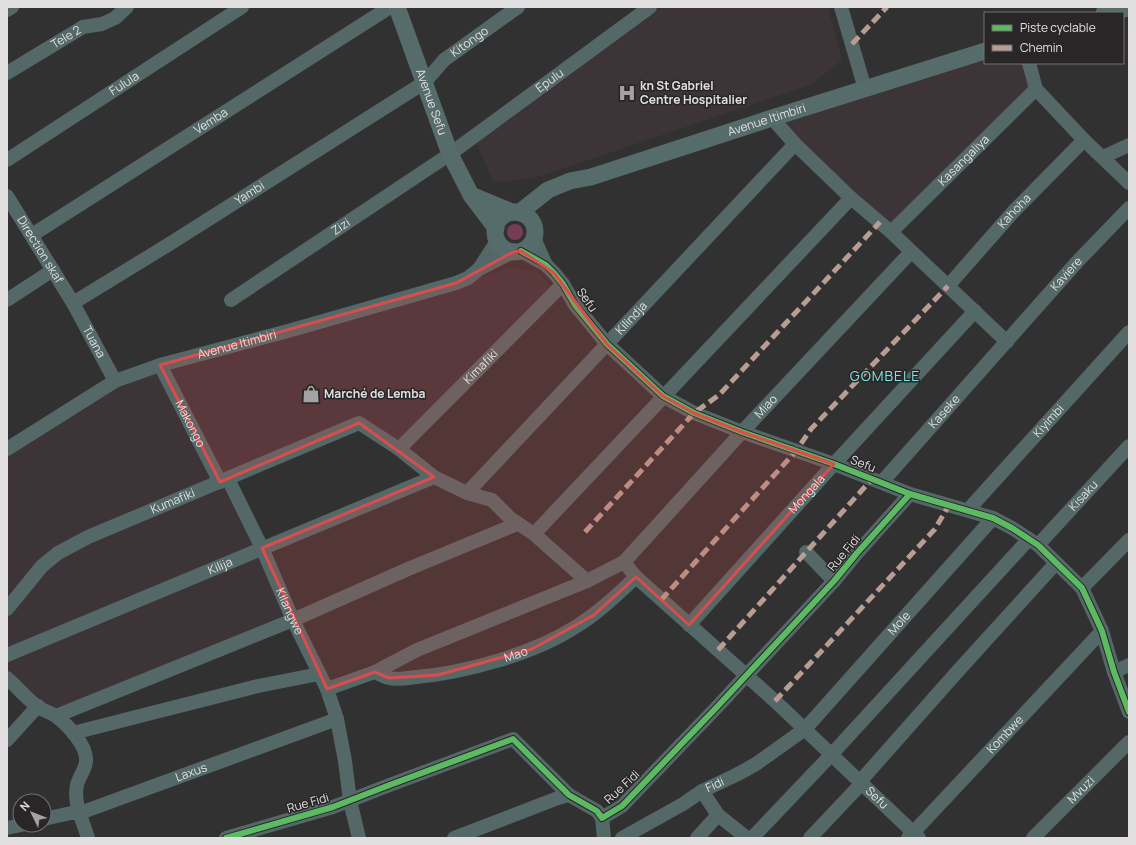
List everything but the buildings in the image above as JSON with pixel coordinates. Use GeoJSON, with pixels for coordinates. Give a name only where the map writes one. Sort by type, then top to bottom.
{"type":"FeatureCollection","features":[{"type":"Feature","properties":{"kind":"main road","name":"Avenue Sefu"},"geometry":{"type":"LineString","coordinates":[[397,7],[450,154],[471,195],[496,234]]}},
{"type":"Feature","properties":{"kind":"main road"},"geometry":{"type":"LineString","coordinates":[[1109,12],[1129,8]]}},
{"type":"Feature","properties":{"kind":"main road","name":"Avenue Itimbiri"},"geometry":{"type":"LineString","coordinates":[[515,213],[548,190],[570,181],[591,177],[984,51]]}},
{"type":"Feature","properties":{"kind":"main road"},"geometry":{"type":"LineString","coordinates":[[515,213],[502,218],[496,234],[502,247],[517,252],[531,245],[548,190]]}},
{"type":"Feature","properties":{"kind":"main road"},"geometry":{"type":"LineString","coordinates":[[471,195],[528,217],[534,232]]}},
{"type":"Feature","properties":{"kind":"street"},"geometry":{"type":"LineString","coordinates":[[7,10],[12,7]]}},
{"type":"Feature","properties":{"kind":"street","name":"Tele 2"},"geometry":{"type":"LineString","coordinates":[[7,73],[83,27],[102,24],[115,18],[126,7]]}},
{"type":"Feature","properties":{"kind":"street","name":"Fulula"},"geometry":{"type":"LineString","coordinates":[[7,160],[242,7]]}},
{"type":"Feature","properties":{"kind":"street","name":"Vemba"},"geometry":{"type":"LineString","coordinates":[[32,235],[390,7]]}},
{"type":"Feature","properties":{"kind":"street","name":"Kitongo"},"geometry":{"type":"LineString","coordinates":[[425,82],[444,60],[518,7]]}},
{"type":"Feature","properties":{"kind":"street","name":"Epulu"},"geometry":{"type":"LineString","coordinates":[[450,154],[650,7]]}},
{"type":"Feature","properties":{"kind":"street"},"geometry":{"type":"LineString","coordinates":[[841,7],[864,89]]}},
{"type":"Feature","properties":{"kind":"street"},"geometry":{"type":"LineString","coordinates":[[1029,64],[1036,89],[1084,140],[1129,182]]}},
{"type":"Feature","properties":{"kind":"street","name":"Yambi"},"geometry":{"type":"LineString","coordinates":[[73,303],[171,243],[425,82]]}},
{"type":"Feature","properties":{"kind":"street","name":"Kasangaliya"},"geometry":{"type":"LineString","coordinates":[[891,232],[1036,89]]}},
{"type":"Feature","properties":{"kind":"street"},"geometry":{"type":"LineString","coordinates":[[772,118],[795,144],[851,198],[891,232],[1007,342]]}},
{"type":"Feature","properties":{"kind":"street","name":"Kahoha"},"geometry":{"type":"LineString","coordinates":[[948,286],[1013,212],[1084,140]]}},
{"type":"Feature","properties":{"kind":"street","name":"Kilindja"},"geometry":{"type":"LineString","coordinates":[[467,493],[795,144]]}},
{"type":"Feature","properties":{"kind":"street"},"geometry":{"type":"LineString","coordinates":[[1103,157],[1129,145]]}},
{"type":"Feature","properties":{"kind":"street","name":"Zizi"},"geometry":{"type":"LineString","coordinates":[[231,300],[450,154]]}},
{"type":"Feature","properties":{"kind":"street"},"geometry":{"type":"LineString","coordinates":[[534,534],[851,198]]}},
{"type":"Feature","properties":{"kind":"street","name":"Direction skaf"},"geometry":{"type":"LineString","coordinates":[[9,202],[32,235],[73,303]]}},
{"type":"Feature","properties":{"kind":"street","name":"Kaviere"},"geometry":{"type":"LineString","coordinates":[[1007,342],[1077,262],[1129,208]]}},
{"type":"Feature","properties":{"kind":"street"},"geometry":{"type":"LineString","coordinates":[[534,232],[546,265]]}},
{"type":"Feature","properties":{"kind":"street"},"geometry":{"type":"LineString","coordinates":[[479,270],[496,234]]}},
{"type":"Feature","properties":{"kind":"street"},"geometry":{"type":"LineString","coordinates":[[517,252],[546,265]]}},
{"type":"Feature","properties":{"kind":"street","name":"Avenue Itimbiri"},"geometry":{"type":"LineString","coordinates":[[7,449],[115,381],[160,365],[288,331],[456,283],[517,252]]}},
{"type":"Feature","properties":{"kind":"street","name":"Miao"},"geometry":{"type":"LineString","coordinates":[[624,562],[742,432],[911,252]]}},
{"type":"Feature","properties":{"kind":"street","name":"Sefu"},"geometry":{"type":"LineString","coordinates":[[546,265],[563,284],[575,305],[607,344],[663,396],[694,413],[742,432],[834,464],[910,494],[993,518],[1033,542],[1082,588],[1102,631],[1114,672],[1129,712]]}},
{"type":"Feature","properties":{"kind":"street"},"geometry":{"type":"LineString","coordinates":[[7,300],[53,270]]}},
{"type":"Feature","properties":{"kind":"street","name":"Kimafiki"},"geometry":{"type":"LineString","coordinates":[[399,449],[563,284]]}},
{"type":"Feature","properties":{"kind":"street","name":"Tuana"},"geometry":{"type":"LineString","coordinates":[[73,303],[115,381]]}},
{"type":"Feature","properties":{"kind":"street","name":"Mongala"},"geometry":{"type":"LineString","coordinates":[[689,625],[834,464],[975,311]]}},
{"type":"Feature","properties":{"kind":"street","name":"Kiyimbi"},"geometry":{"type":"LineString","coordinates":[[968,510],[1129,332]]}},
{"type":"Feature","properties":{"kind":"street","name":"Kaseke"},"geometry":{"type":"LineString","coordinates":[[882,482],[1007,342]]}},
{"type":"Feature","properties":{"kind":"street","name":"Makongo"},"geometry":{"type":"LineString","coordinates":[[160,365],[262,548]]}},
{"type":"Feature","properties":{"kind":"street","name":"Kumafiki"},"geometry":{"type":"LineString","coordinates":[[7,609],[42,566],[58,553],[88,537],[359,423],[399,449]]}},
{"type":"Feature","properties":{"kind":"street","name":"Kisaku"},"geometry":{"type":"LineString","coordinates":[[752,838],[1033,542],[1129,446]]}},
{"type":"Feature","properties":{"kind":"street"},"geometry":{"type":"LineString","coordinates":[[399,449],[434,477],[467,493],[492,500],[517,524],[534,534],[587,581]]}},
{"type":"Feature","properties":{"kind":"street","name":"Kilija"},"geometry":{"type":"LineString","coordinates":[[7,655],[434,477]]}},
{"type":"Feature","properties":{"kind":"street","name":"Rue Fidi"},"geometry":{"type":"LineString","coordinates":[[226,838],[350,801],[386,786],[513,739],[569,795],[596,811],[602,818],[622,806],[717,707],[745,675],[834,581],[910,494]]}},
{"type":"Feature","properties":{"kind":"street","name":"Mole"},"geometry":{"type":"LineString","coordinates":[[805,729],[993,518]]}},
{"type":"Feature","properties":{"kind":"street"},"geometry":{"type":"LineString","coordinates":[[56,716],[293,620],[408,569],[517,524]]}},
{"type":"Feature","properties":{"kind":"street"},"geometry":{"type":"LineString","coordinates":[[1082,588],[1129,540]]}},
{"type":"Feature","properties":{"kind":"street","name":"Kilangwe"},"geometry":{"type":"LineString","coordinates":[[262,548],[293,620],[327,689],[337,719],[345,761],[350,801],[358,838]]}},
{"type":"Feature","properties":{"kind":"street"},"geometry":{"type":"LineString","coordinates":[[806,552],[834,581]]}},
{"type":"Feature","properties":{"kind":"street"},"geometry":{"type":"LineString","coordinates":[[327,689],[375,672],[417,650],[587,581],[624,562]]}},
{"type":"Feature","properties":{"kind":"street","name":"Sefu"},"geometry":{"type":"LineString","coordinates":[[624,562],[636,577],[805,729],[914,836]]}},
{"type":"Feature","properties":{"kind":"street"},"geometry":{"type":"LineString","coordinates":[[810,838],[862,784],[864,777],[1056,563]]}},
{"type":"Feature","properties":{"kind":"street","name":"Mao"},"geometry":{"type":"LineString","coordinates":[[375,672],[389,678],[438,675],[488,663],[532,649],[571,630],[594,615],[636,577]]}},
{"type":"Feature","properties":{"kind":"street","name":"Kombwe"},"geometry":{"type":"LineString","coordinates":[[914,836],[1102,631]]}},
{"type":"Feature","properties":{"kind":"street"},"geometry":{"type":"LineString","coordinates":[[1114,672],[1129,665]]}},
{"type":"Feature","properties":{"kind":"street"},"geometry":{"type":"LineString","coordinates":[[73,733],[258,686],[319,674]]}},
{"type":"Feature","properties":{"kind":"street"},"geometry":{"type":"LineString","coordinates":[[7,678],[38,706],[56,716],[67,726],[83,746],[86,758],[85,766],[77,786],[76,798],[88,838]]}},
{"type":"Feature","properties":{"kind":"street"},"geometry":{"type":"LineString","coordinates":[[7,740],[38,706]]}},
{"type":"Feature","properties":{"kind":"street","name":"Laxus"},"geometry":{"type":"LineString","coordinates":[[52,818],[71,813],[80,813],[337,719]]}},
{"type":"Feature","properties":{"kind":"street","name":"Fidi"},"geometry":{"type":"LineString","coordinates":[[622,838],[683,804],[702,791],[756,764],[805,729]]}},
{"type":"Feature","properties":{"kind":"street","name":"Mvuzi"},"geometry":{"type":"LineString","coordinates":[[1033,838],[1129,742]]}},
{"type":"Feature","properties":{"kind":"street"},"geometry":{"type":"LineString","coordinates":[[702,791],[718,815],[747,838]]}},
{"type":"Feature","properties":{"kind":"street"},"geometry":{"type":"LineString","coordinates":[[454,838],[569,795]]}},
{"type":"Feature","properties":{"kind":"street"},"geometry":{"type":"LineString","coordinates":[[697,838],[718,815]]}},
{"type":"Feature","properties":{"kind":"street"},"geometry":{"type":"LineString","coordinates":[[602,818],[604,838]]}},
{"type":"Feature","properties":{"kind":"highlighted area"},"geometry":{"type":"Polygon","coordinates":[[[521,251],[554,273],[607,344],[663,396],[694,413],[742,432],[834,464],[689,625],[636,577],[594,615],[532,649],[438,675],[389,678],[375,672],[327,689],[262,548],[434,477],[359,423],[220,482],[160,365],[456,283],[513,252],[521,251]]]}},
{"type":"Feature","properties":{"kind":"shaded area"},"geometry":{"type":"Polygon","coordinates":[[[661,7],[828,7],[842,60],[810,85],[534,178],[494,183],[475,141],[661,7]]]}},
{"type":"Feature","properties":{"kind":"shaded area"},"geometry":{"type":"Polygon","coordinates":[[[984,51],[984,64],[1029,64],[1036,89],[891,232],[772,118],[984,51]]]}},
{"type":"Feature","properties":{"kind":"shaded area"},"geometry":{"type":"Polygon","coordinates":[[[512,224],[518,224],[523,229],[521,238],[518,240],[512,240],[507,235],[507,229],[512,224]]]}},
{"type":"Feature","properties":{"kind":"shaded area","name":"Marché de Lemba"},"geometry":{"type":"Polygon","coordinates":[[[509,267],[538,272],[553,288],[394,446],[359,423],[220,482],[160,365],[437,293],[509,267]]]}},
{"type":"Feature","properties":{"kind":"shaded area"},"geometry":{"type":"Polygon","coordinates":[[[159,367],[216,481],[83,537],[7,604],[7,456],[124,380],[159,367]]]}},
{"type":"Feature","properties":{"kind":"shaded area"},"geometry":{"type":"Polygon","coordinates":[[[225,483],[260,547],[7,651],[7,612],[54,560],[225,483]]]}},
{"type":"Feature","properties":{"kind":"shaded area"},"geometry":{"type":"Polygon","coordinates":[[[261,551],[292,619],[58,709],[41,702],[7,673],[7,658],[261,551]]]}},
{"type":"Feature","properties":{"kind":"marked path"},"geometry":{"type":"LineString","coordinates":[[852,44],[887,7]]}},
{"type":"Feature","properties":{"kind":"marked path"},"geometry":{"type":"LineString","coordinates":[[585,532],[694,413],[719,395],[880,222]]}},
{"type":"Feature","properties":{"kind":"marked path"},"geometry":{"type":"LineString","coordinates":[[661,600],[796,451],[811,429],[948,286]]}},
{"type":"Feature","properties":{"kind":"marked path"},"geometry":{"type":"LineString","coordinates":[[718,650],[872,479]]}},
{"type":"Feature","properties":{"kind":"marked path"},"geometry":{"type":"LineString","coordinates":[[775,701],[935,529],[949,505]]}},
{"type":"Feature","properties":{"kind":"cycle path"},"geometry":{"type":"LineString","coordinates":[[521,251],[546,265],[554,273],[563,284],[575,305],[607,344],[663,396],[694,413],[742,432],[834,464],[910,494],[993,518],[1012,528],[1038,545],[1082,588],[1102,631],[1114,672],[1129,712]]}},
{"type":"Feature","properties":{"kind":"cycle path"},"geometry":{"type":"LineString","coordinates":[[226,838],[333,807],[513,739],[569,795],[597,811],[602,818],[622,806],[717,707],[834,581],[910,494]]}},
{"type":"Feature","properties":{"kind":"place","name":"kn St Gabriel Centre Hospitalier"},"geometry":{"type":"Point","coordinates":[627,93]}},
{"type":"Feature","properties":{"kind":"place","name":"Marché de Lemba"},"geometry":{"type":"Point","coordinates":[311,394]}},
{"type":"Feature","properties":{"kind":"district","name":"GOMBELE"},"geometry":{"type":"Point","coordinates":[885,376]}}]}
